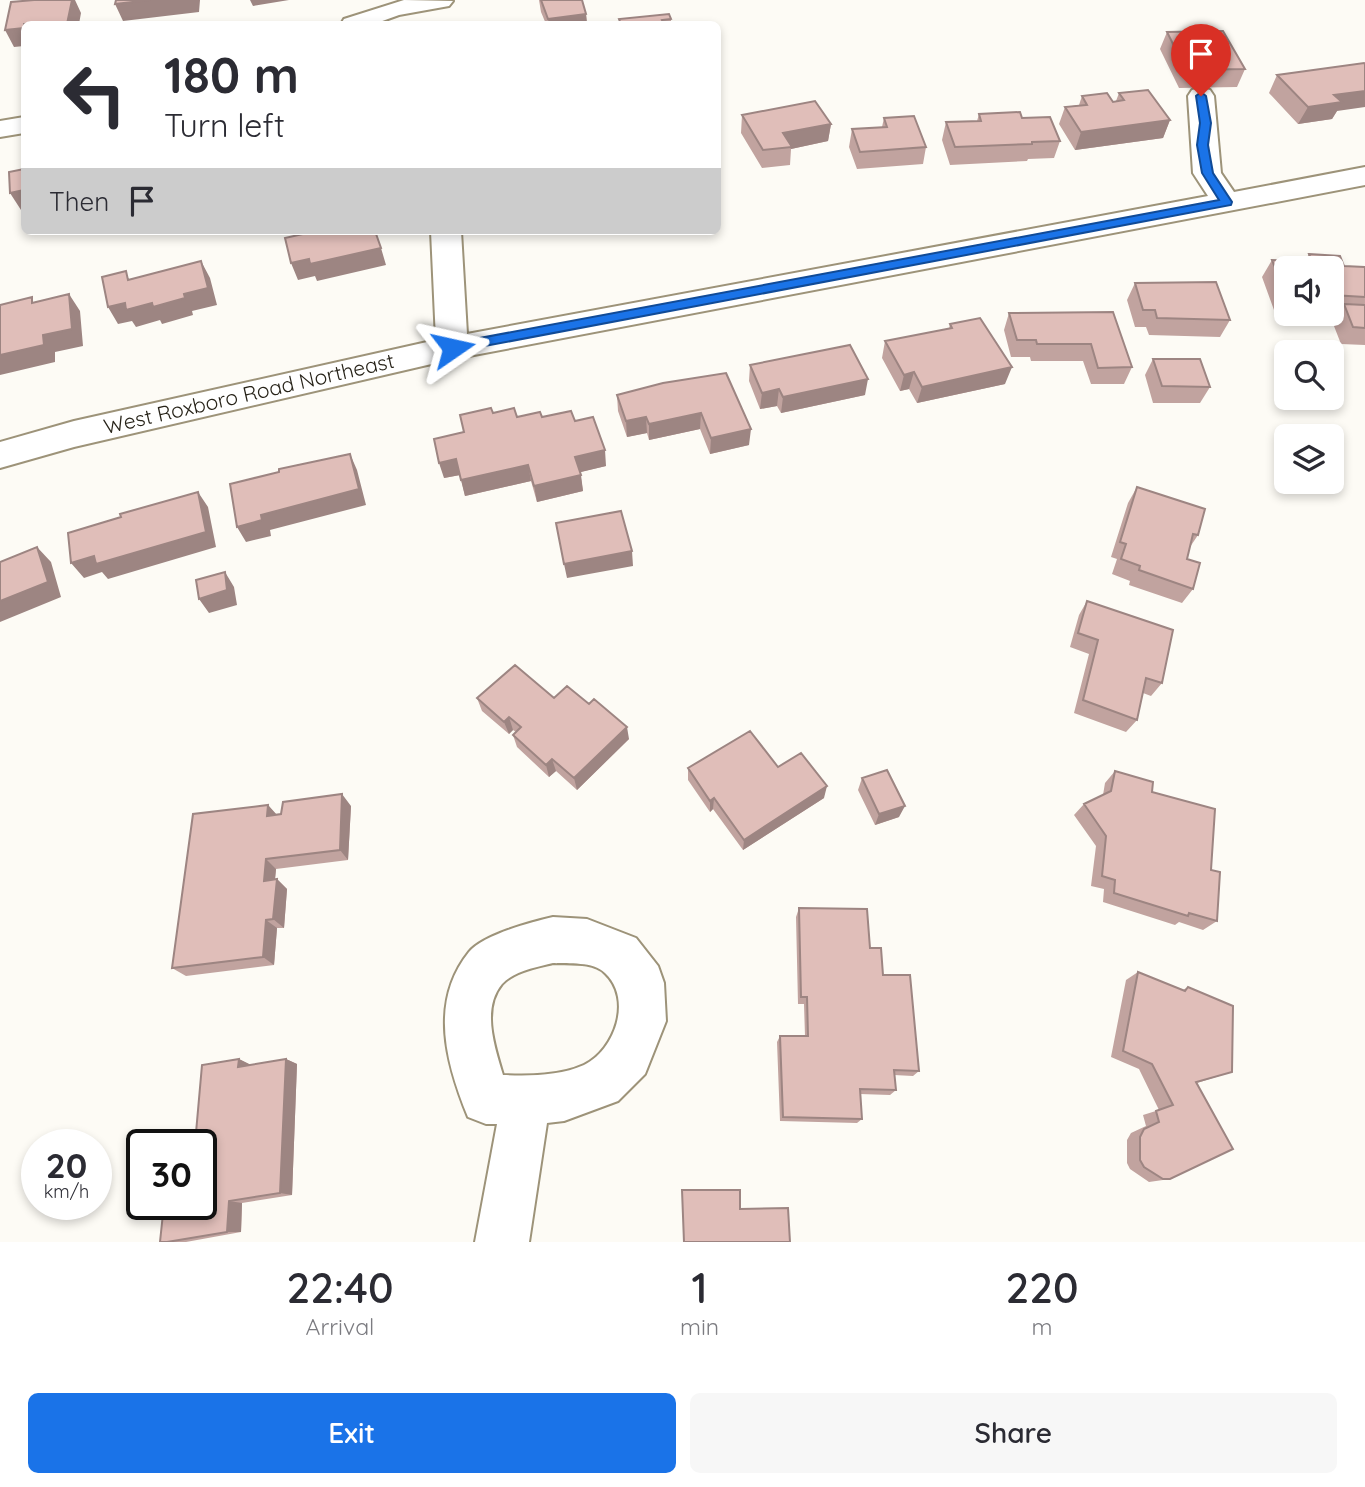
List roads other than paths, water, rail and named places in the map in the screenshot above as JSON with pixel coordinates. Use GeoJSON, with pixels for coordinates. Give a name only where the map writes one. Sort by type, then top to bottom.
{"type":"FeatureCollection","features":[{"type":"Feature","properties":{"kind":"street"},"geometry":{"type":"LineString","coordinates":[[360,21],[394,9],[441,9]]}},
{"type":"Feature","properties":{"kind":"street"},"geometry":{"type":"LineString","coordinates":[[1201,96],[1205,123],[1203,145],[1208,173],[1226,202]]}},
{"type":"Feature","properties":{"kind":"street"},"geometry":{"type":"LineString","coordinates":[[0,129],[21,126]]}},
{"type":"Feature","properties":{"kind":"street","name":"West Roxboro Road Northeast"},"geometry":{"type":"LineString","coordinates":[[0,455],[74,434],[453,348],[1365,176]]}},
{"type":"Feature","properties":{"kind":"street"},"geometry":{"type":"LineString","coordinates":[[446,235],[453,348]]}},
{"type":"Feature","properties":{"kind":"street"},"geometry":{"type":"LineString","coordinates":[[502,1242],[526,1101]]}}]}
